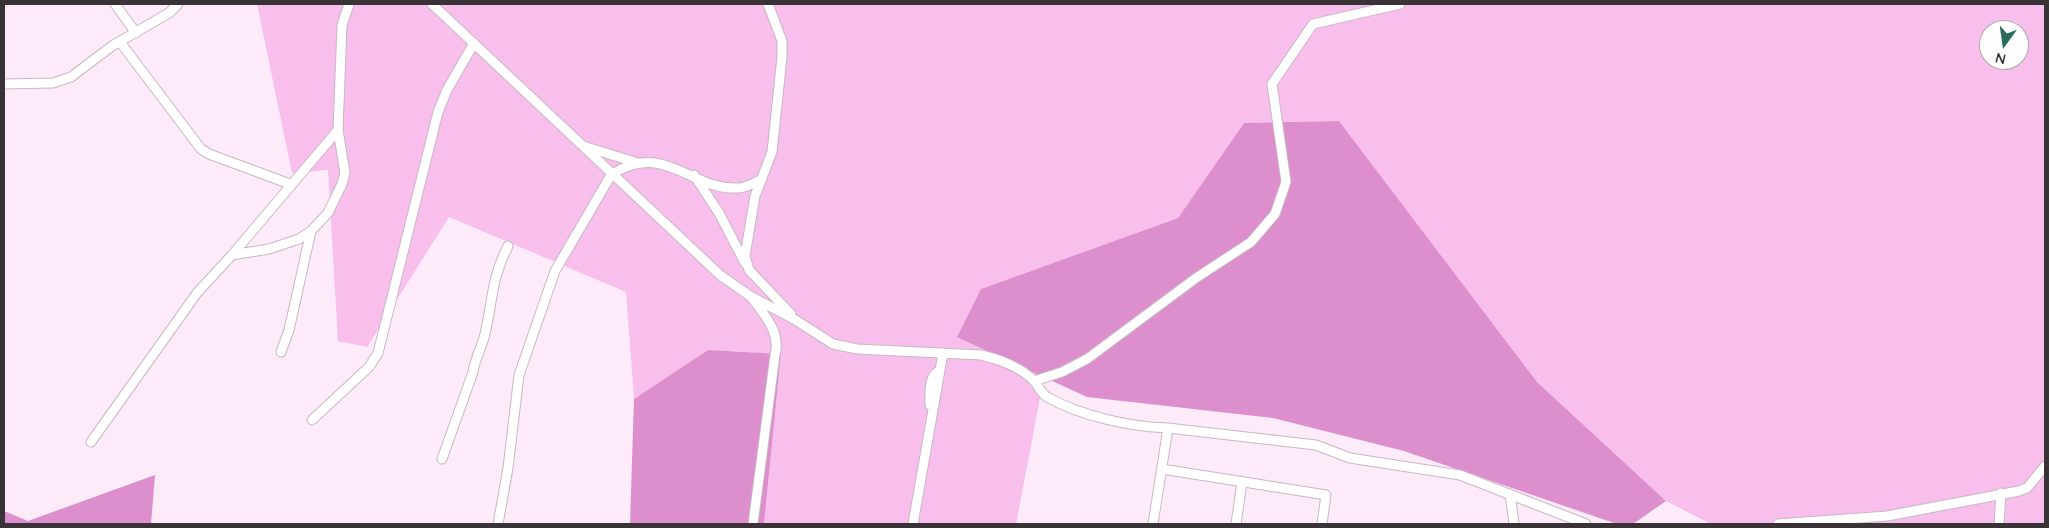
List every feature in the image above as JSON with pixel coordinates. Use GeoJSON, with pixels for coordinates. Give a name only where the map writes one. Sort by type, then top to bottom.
{"type":"FeatureCollection","features":[{"type":"Feature","properties":{"kind":"street"},"geometry":{"type":"LineString","coordinates":[[115,4],[136,32]]}},
{"type":"Feature","properties":{"kind":"street"},"geometry":{"type":"LineString","coordinates":[[4,84],[53,83],[71,77],[120,42],[169,13],[178,4]]}},
{"type":"Feature","properties":{"kind":"street"},"geometry":{"type":"LineString","coordinates":[[232,255],[270,249],[299,239],[311,231],[328,213],[342,184],[345,173],[338,130],[342,25],[349,4]]}},
{"type":"Feature","properties":{"kind":"street"},"geometry":{"type":"LineString","coordinates":[[432,4],[580,146],[720,275],[750,296],[794,319],[833,344],[856,349],[981,355],[995,358],[1034,381],[1045,396],[1091,414],[1148,428],[1168,428],[1316,445],[1350,458],[1460,475],[1510,494],[1573,522],[1586,524]]}},
{"type":"Feature","properties":{"kind":"street"},"geometry":{"type":"LineString","coordinates":[[749,270],[745,256],[748,232],[755,196],[772,152],[782,57],[782,41],[768,4]]}},
{"type":"Feature","properties":{"kind":"street"},"geometry":{"type":"LineString","coordinates":[[1034,381],[1062,372],[1087,359],[1196,278],[1251,242],[1276,214],[1286,182],[1272,84],[1313,24],[1400,4]]}},
{"type":"Feature","properties":{"kind":"street"},"geometry":{"type":"LineString","coordinates":[[120,42],[202,149],[209,154],[290,184]]}},
{"type":"Feature","properties":{"kind":"street"},"geometry":{"type":"LineString","coordinates":[[312,420],[369,367],[378,353],[438,112],[447,90],[474,43]]}},
{"type":"Feature","properties":{"kind":"street"},"geometry":{"type":"LineString","coordinates":[[91,442],[197,293],[232,255],[290,184],[338,130]]}},
{"type":"Feature","properties":{"kind":"street"},"geometry":{"type":"LineString","coordinates":[[580,146],[636,162],[676,167],[710,183],[736,188],[746,187],[762,179]]}},
{"type":"Feature","properties":{"kind":"street"},"geometry":{"type":"LineString","coordinates":[[498,524],[508,468],[519,376],[555,271],[611,175],[626,165],[636,162]]}},
{"type":"Feature","properties":{"kind":"street"},"geometry":{"type":"LineString","coordinates":[[694,176],[720,213],[737,251],[749,270],[794,319]]}},
{"type":"Feature","properties":{"kind":"street"},"geometry":{"type":"LineString","coordinates":[[280,352],[289,330],[311,231]]}},
{"type":"Feature","properties":{"kind":"street"},"geometry":{"type":"LineString","coordinates":[[442,460],[473,372],[474,362],[481,348],[494,279],[508,246]]}},
{"type":"Feature","properties":{"kind":"street"},"geometry":{"type":"LineString","coordinates":[[750,296],[770,323],[778,344],[774,355],[752,524]]}},
{"type":"Feature","properties":{"kind":"street"},"geometry":{"type":"LineString","coordinates":[[913,524],[943,353]]}},
{"type":"Feature","properties":{"kind":"street"},"geometry":{"type":"LineString","coordinates":[[908,524],[930,408],[931,383],[935,374],[940,371]]}},
{"type":"Feature","properties":{"kind":"street"},"geometry":{"type":"LineString","coordinates":[[1154,524],[1168,428]]}},
{"type":"Feature","properties":{"kind":"street"},"geometry":{"type":"LineString","coordinates":[[1778,524],[1887,516],[2024,490],[2045,466]]}},
{"type":"Feature","properties":{"kind":"street"},"geometry":{"type":"LineString","coordinates":[[1162,469],[1326,495],[1322,524]]}},
{"type":"Feature","properties":{"kind":"street"},"geometry":{"type":"LineString","coordinates":[[1236,524],[1242,482]]}},
{"type":"Feature","properties":{"kind":"street"},"geometry":{"type":"LineString","coordinates":[[1999,524],[2001,493]]}},
{"type":"Feature","properties":{"kind":"street"},"geometry":{"type":"LineString","coordinates":[[1510,494],[1514,524]]}},
{"type":"Feature","properties":{"kind":"shaded area"},"geometry":{"type":"Polygon","coordinates":[[[257,4],[2045,4],[2045,524],[1711,524],[1666,501],[1537,382],[1339,121],[1244,123],[1178,218],[981,289],[1044,377],[1016,524],[764,524],[781,354],[708,350],[634,399],[626,292],[449,217],[367,347],[338,341],[328,170],[292,173],[257,4]]]}},
{"type":"Feature","properties":{"kind":"shaded area"},"geometry":{"type":"Polygon","coordinates":[[[1339,121],[1537,382],[1666,501],[1633,524],[1617,524],[1404,451],[1273,418],[1087,397],[957,337],[981,289],[1178,218],[1244,123],[1339,121]]]}},
{"type":"Feature","properties":{"kind":"shaded area"},"geometry":{"type":"Polygon","coordinates":[[[708,350],[781,354],[764,524],[630,524],[634,399],[708,350]]]}},
{"type":"Feature","properties":{"kind":"shaded area"},"geometry":{"type":"Polygon","coordinates":[[[155,475],[151,524],[4,524],[4,511],[28,521],[155,475]]]}}]}
